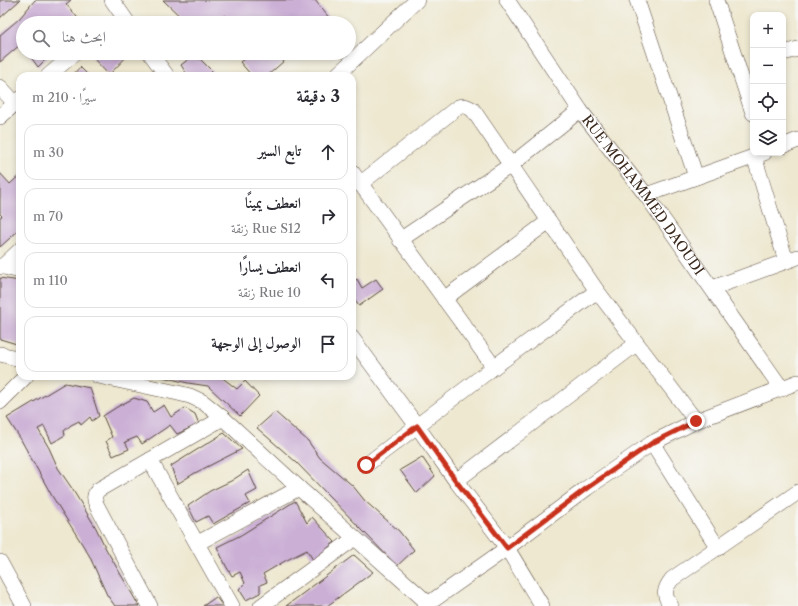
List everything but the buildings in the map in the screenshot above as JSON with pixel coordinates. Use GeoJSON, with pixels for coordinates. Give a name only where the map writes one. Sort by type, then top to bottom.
{"type":"FeatureCollection","features":[{"type":"Feature","properties":{"kind":"street"},"geometry":{"type":"LineString","coordinates":[[112,0],[118,16]]}},
{"type":"Feature","properties":{"kind":"street"},"geometry":{"type":"LineString","coordinates":[[356,57],[417,0]]}},
{"type":"Feature","properties":{"kind":"street","name":"RUE MOHAMMED DAOUDI"},"geometry":{"type":"LineString","coordinates":[[507,0],[580,110],[646,196],[782,389]]}},
{"type":"Feature","properties":{"kind":"street"},"geometry":{"type":"LineString","coordinates":[[637,0],[696,177]]}},
{"type":"Feature","properties":{"kind":"street"},"geometry":{"type":"LineString","coordinates":[[716,0],[746,66],[750,93]]}},
{"type":"Feature","properties":{"kind":"street"},"geometry":{"type":"LineString","coordinates":[[786,52],[798,48]]}},
{"type":"Feature","properties":{"kind":"street"},"geometry":{"type":"LineString","coordinates":[[53,72],[67,60]]}},
{"type":"Feature","properties":{"kind":"street"},"geometry":{"type":"LineString","coordinates":[[155,60],[163,72]]}},
{"type":"Feature","properties":{"kind":"street"},"geometry":{"type":"LineString","coordinates":[[340,72],[353,60]]}},
{"type":"Feature","properties":{"kind":"street"},"geometry":{"type":"LineString","coordinates":[[0,87],[16,100]]}},
{"type":"Feature","properties":{"kind":"street"},"geometry":{"type":"LineString","coordinates":[[0,117],[16,102]]}},
{"type":"Feature","properties":{"kind":"street"},"geometry":{"type":"LineString","coordinates":[[494,367],[356,178],[458,107],[463,106],[468,106],[473,110],[596,292],[696,421]]}},
{"type":"Feature","properties":{"kind":"street"},"geometry":{"type":"LineString","coordinates":[[400,240],[511,165],[580,110]]}},
{"type":"Feature","properties":{"kind":"street"},"geometry":{"type":"LineString","coordinates":[[786,145],[798,140]]}},
{"type":"Feature","properties":{"kind":"street"},"geometry":{"type":"LineString","coordinates":[[646,196],[756,156]]}},
{"type":"Feature","properties":{"kind":"street"},"geometry":{"type":"LineString","coordinates":[[712,288],[792,259],[759,156]]}},
{"type":"Feature","properties":{"kind":"street"},"geometry":{"type":"LineString","coordinates":[[444,299],[549,221]]}},
{"type":"Feature","properties":{"kind":"street"},"geometry":{"type":"LineString","coordinates":[[1,267],[16,254]]}},
{"type":"Feature","properties":{"kind":"street"},"geometry":{"type":"LineString","coordinates":[[1,267],[16,270]]}},
{"type":"Feature","properties":{"kind":"street"},"geometry":{"type":"LineString","coordinates":[[366,465],[494,367],[596,292]]}},
{"type":"Feature","properties":{"kind":"street"},"geometry":{"type":"LineString","coordinates":[[456,481],[636,344]]}},
{"type":"Feature","properties":{"kind":"street"},"geometry":{"type":"LineString","coordinates":[[356,346],[507,548],[542,606]]}},
{"type":"Feature","properties":{"kind":"street"},"geometry":{"type":"LineString","coordinates":[[0,354],[16,358]]}},
{"type":"Feature","properties":{"kind":"street"},"geometry":{"type":"LineString","coordinates":[[0,402],[22,380]]}},
{"type":"Feature","properties":{"kind":"street"},"geometry":{"type":"LineString","coordinates":[[116,380],[190,396],[204,402],[427,605],[507,548],[587,488],[652,443],[696,421],[798,382]]}},
{"type":"Feature","properties":{"kind":"street"},"geometry":{"type":"LineString","coordinates":[[150,606],[96,504],[94,497],[98,490],[223,418]]}},
{"type":"Feature","properties":{"kind":"street"},"geometry":{"type":"LineString","coordinates":[[652,443],[718,548]]}},
{"type":"Feature","properties":{"kind":"street"},"geometry":{"type":"LineString","coordinates":[[150,460],[232,606]]}},
{"type":"Feature","properties":{"kind":"street"},"geometry":{"type":"LineString","coordinates":[[198,544],[299,488]]}},
{"type":"Feature","properties":{"kind":"street"},"geometry":{"type":"LineString","coordinates":[[671,606],[665,594],[666,587],[672,580],[798,492]]}},
{"type":"Feature","properties":{"kind":"street"},"geometry":{"type":"LineString","coordinates":[[261,606],[354,538]]}},
{"type":"Feature","properties":{"kind":"street"},"geometry":{"type":"LineString","coordinates":[[0,562],[24,606]]}},
{"type":"Feature","properties":{"kind":"route"},"geometry":{"type":"LineString","coordinates":[[366,465],[417,426],[456,481],[507,548],[587,488],[652,443],[696,421]]}}]}
